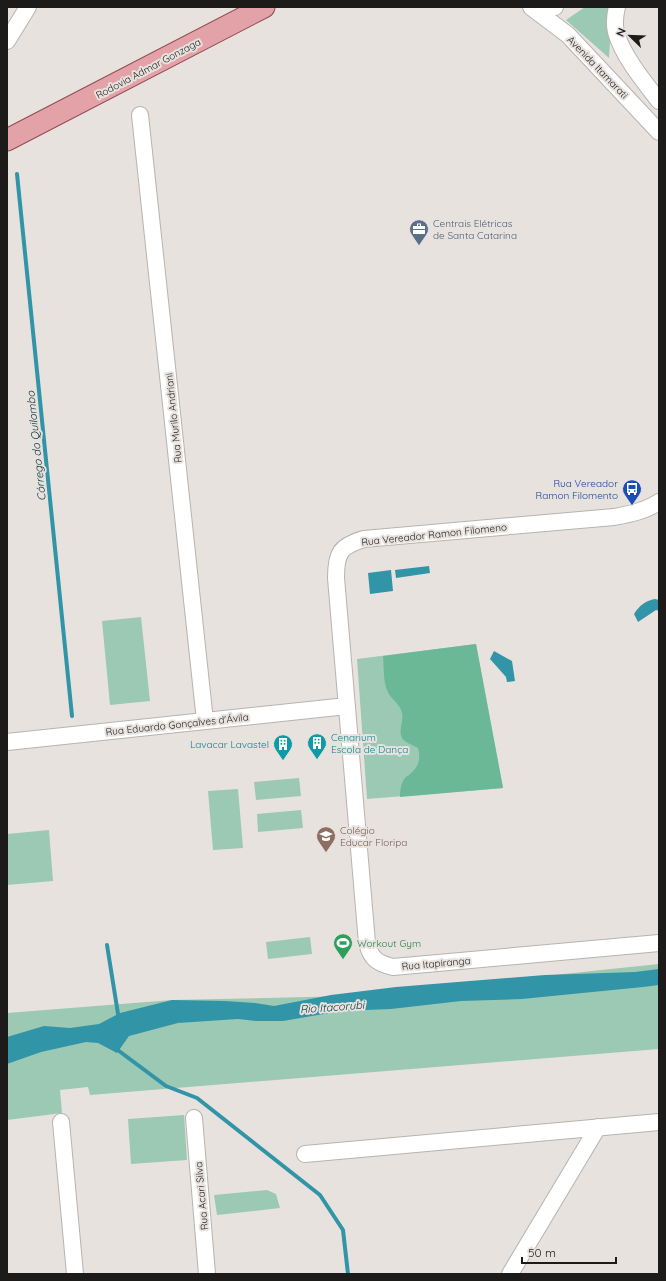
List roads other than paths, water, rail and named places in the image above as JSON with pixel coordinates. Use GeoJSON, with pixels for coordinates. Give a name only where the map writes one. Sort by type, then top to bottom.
{"type":"FeatureCollection","features":[{"type":"Feature","properties":{"kind":"main road","name":"Rodovia Admar Gonzaga"},"geometry":{"type":"LineString","coordinates":[[7,140],[264,7]]}},
{"type":"Feature","properties":{"kind":"main road","name":"Rodovia Admar Gonzaga"},"geometry":{"type":"LineString","coordinates":[[7,143],[31,128]]}},
{"type":"Feature","properties":{"kind":"street"},"geometry":{"type":"LineString","coordinates":[[7,41],[28,7]]}},
{"type":"Feature","properties":{"kind":"street"},"geometry":{"type":"LineString","coordinates":[[534,9],[555,7]]}},
{"type":"Feature","properties":{"kind":"street"},"geometry":{"type":"LineString","coordinates":[[617,7],[616,32],[623,48],[637,71],[659,101]]}},
{"type":"Feature","properties":{"kind":"street","name":"Avenida Itamarati"},"geometry":{"type":"LineString","coordinates":[[534,9],[568,35],[659,132]]}},
{"type":"Feature","properties":{"kind":"street","name":"Rua Murilo Andriani"},"geometry":{"type":"LineString","coordinates":[[140,115],[205,721]]}},
{"type":"Feature","properties":{"kind":"street","name":"Rua Vereador Ramon Filomeno"},"geometry":{"type":"LineString","coordinates":[[347,706],[336,563],[341,551],[350,543],[364,539],[614,517],[639,512],[659,502]]}},
{"type":"Feature","properties":{"kind":"street","name":"Rua Eduardo Gonçalves d'Ávila"},"geometry":{"type":"LineString","coordinates":[[7,742],[347,706]]}},
{"type":"Feature","properties":{"kind":"street","name":"Rua Itapiranga"},"geometry":{"type":"LineString","coordinates":[[347,706],[367,943],[369,953],[375,960],[393,967],[659,943]]}},
{"type":"Feature","properties":{"kind":"street","name":"Rua Acari Silva"},"geometry":{"type":"LineString","coordinates":[[194,1118],[207,1274]]}},
{"type":"Feature","properties":{"kind":"street"},"geometry":{"type":"LineString","coordinates":[[61,1122],[75,1274]]}},
{"type":"Feature","properties":{"kind":"street"},"geometry":{"type":"LineString","coordinates":[[305,1154],[659,1122]]}},
{"type":"Feature","properties":{"kind":"street"},"geometry":{"type":"LineString","coordinates":[[510,1274],[598,1127]]}},
{"type":"Feature","properties":{"kind":"water"},"geometry":{"type":"Polygon","coordinates":[[[429,566],[430,573],[396,578],[395,570],[429,566]]]}},
{"type":"Feature","properties":{"kind":"water"},"geometry":{"type":"Polygon","coordinates":[[[391,570],[393,591],[370,594],[368,573],[391,570]]]}},
{"type":"Feature","properties":{"kind":"water"},"geometry":{"type":"Polygon","coordinates":[[[655,599],[659,600],[659,611],[656,610],[638,622],[634,614],[636,611],[646,602],[655,599]]]}},
{"type":"Feature","properties":{"kind":"water"},"geometry":{"type":"Polygon","coordinates":[[[494,651],[512,661],[515,681],[507,682],[506,677],[490,659],[494,651]]]}},
{"type":"Feature","properties":{"kind":"water","name":"Rio Itacorubi"},"geometry":{"type":"Polygon","coordinates":[[[659,969],[659,985],[643,987],[522,999],[461,1001],[391,1009],[341,1011],[283,1021],[238,1019],[178,1023],[129,1036],[117,1053],[98,1043],[86,1042],[41,1052],[7,1064],[7,1037],[44,1026],[70,1028],[99,1024],[120,1013],[172,1000],[225,1001],[274,1006],[331,995],[396,987],[545,975],[635,972],[659,969]]]}},
{"type":"Feature","properties":{"kind":"waterway","name":"Córrego do Quilombo"},"geometry":{"type":"LineString","coordinates":[[17,174],[72,716]]}},
{"type":"Feature","properties":{"kind":"waterway","name":"Córrego do Quilombo"},"geometry":{"type":"LineString","coordinates":[[107,945],[119,1020]]}},
{"type":"Feature","properties":{"kind":"waterway"},"geometry":{"type":"LineString","coordinates":[[115,1048],[166,1086],[197,1098],[320,1195],[343,1230],[348,1274]]}},
{"type":"Feature","properties":{"kind":"place","name":"Centrais Elétricas de Santa Catarina"},"geometry":{"type":"Point","coordinates":[419,246]}},
{"type":"Feature","properties":{"kind":"place","name":"Rua Vereador Ramon Filomento"},"geometry":{"type":"Point","coordinates":[632,506]}},
{"type":"Feature","properties":{"kind":"place","name":"Cenarium Escola de Dança"},"geometry":{"type":"Point","coordinates":[317,760]}},
{"type":"Feature","properties":{"kind":"place","name":"Lavacar Lavastel"},"geometry":{"type":"Point","coordinates":[283,761]}},
{"type":"Feature","properties":{"kind":"place","name":"Colégio Educar Floripa"},"geometry":{"type":"Point","coordinates":[326,853]}},
{"type":"Feature","properties":{"kind":"place","name":"Workout Gym"},"geometry":{"type":"Point","coordinates":[343,960]}}]}
